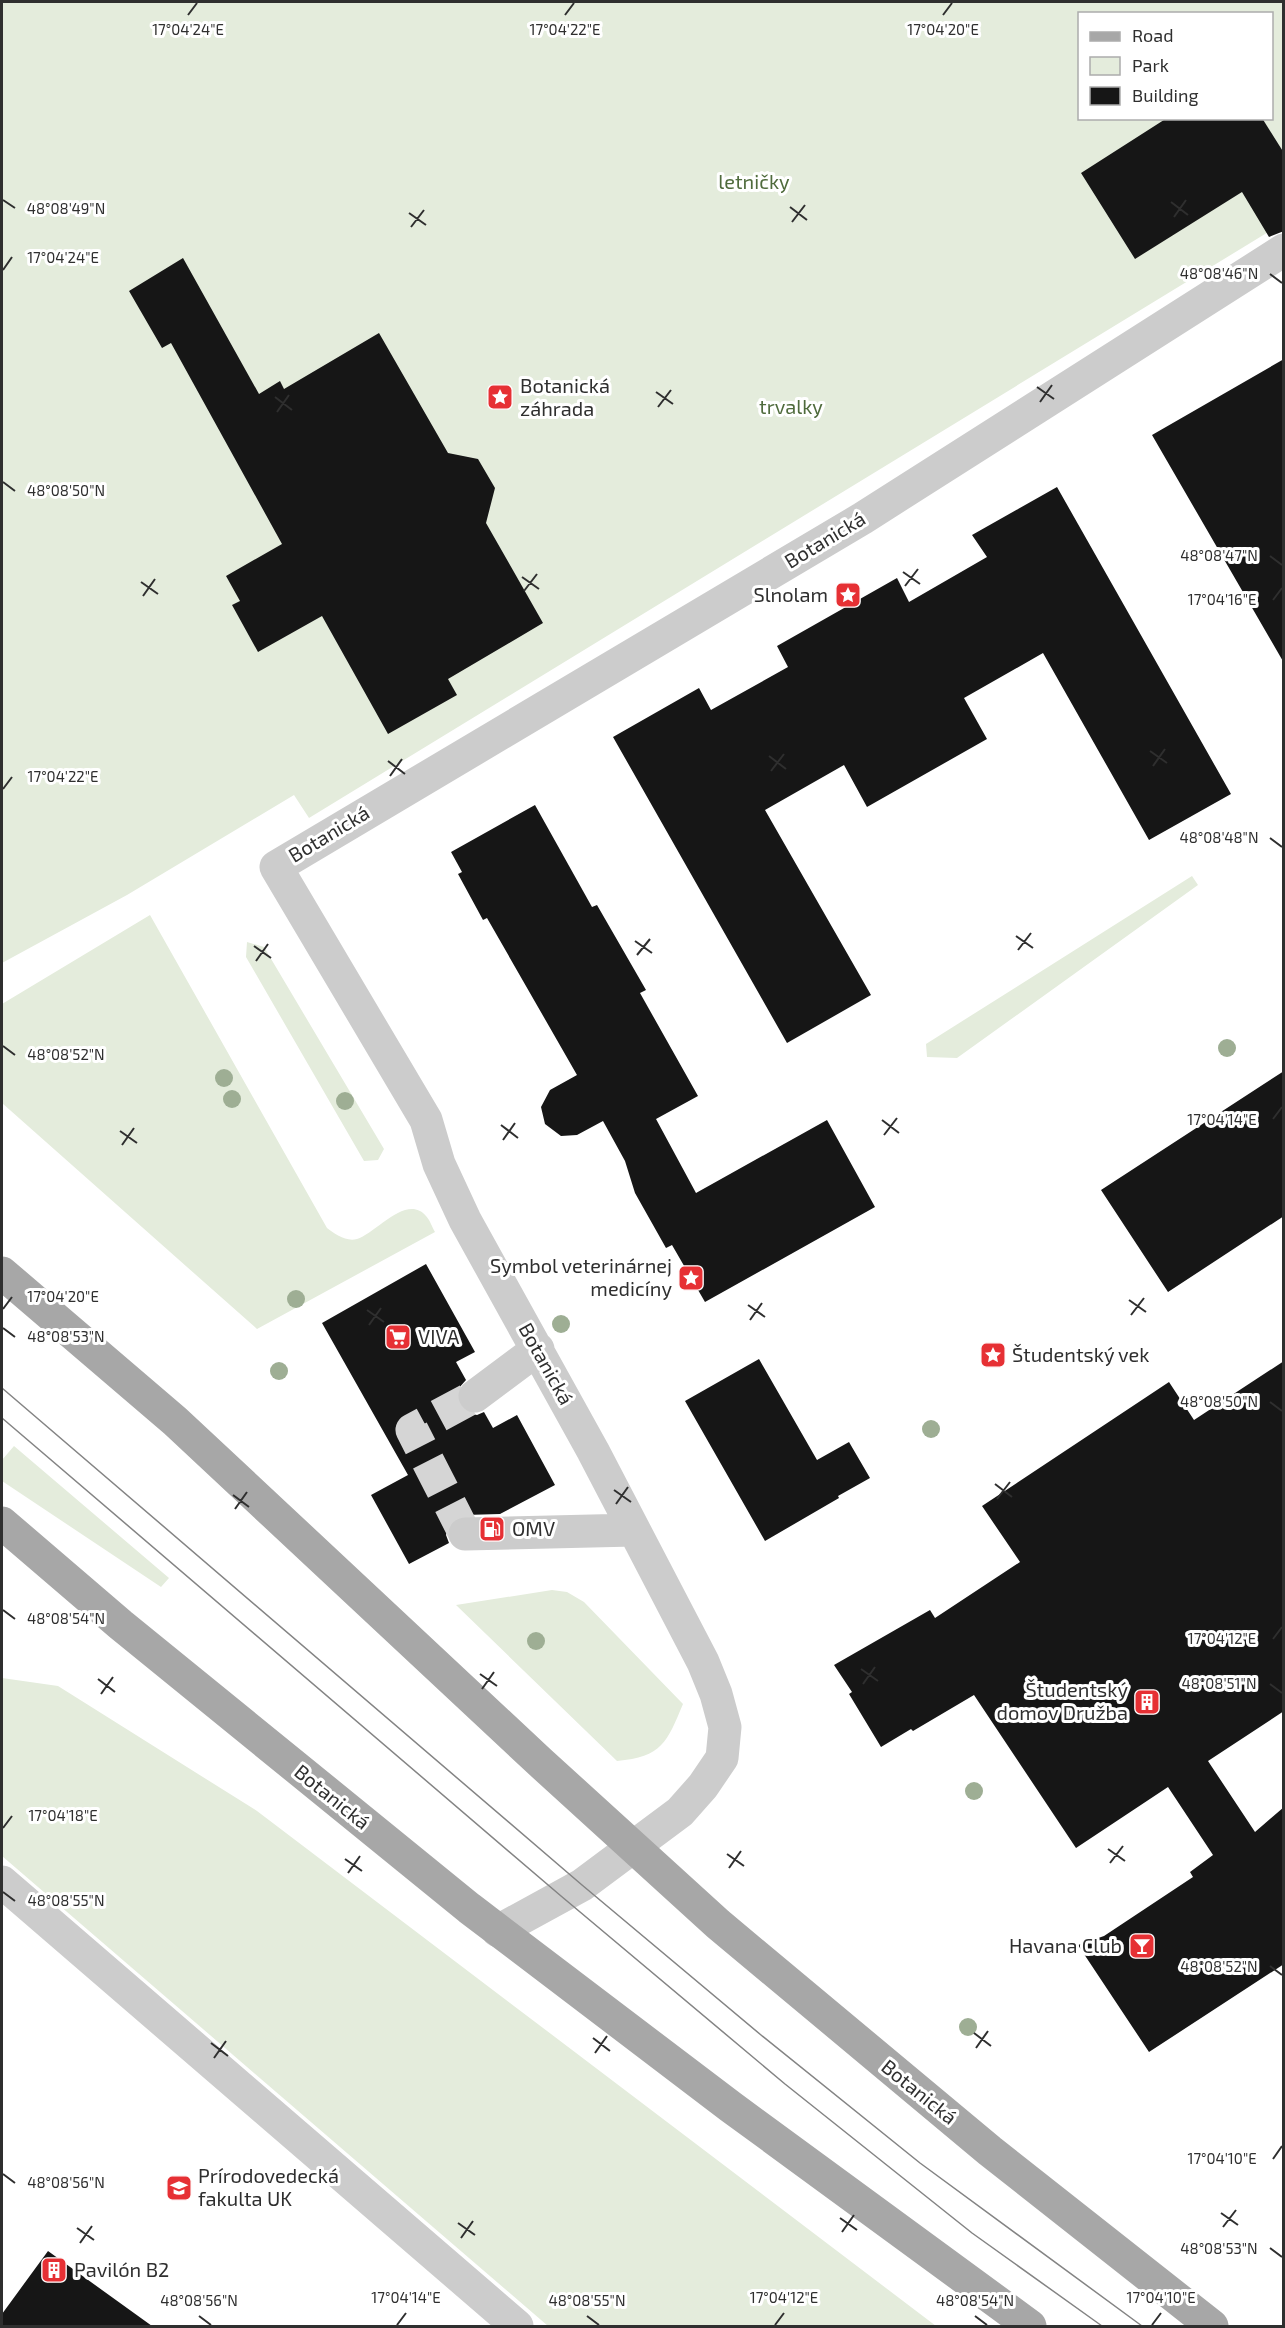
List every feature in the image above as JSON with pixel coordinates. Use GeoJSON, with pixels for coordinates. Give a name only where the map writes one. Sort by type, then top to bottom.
{"type":"FeatureCollection","features":[{"type":"Feature","properties":{"kind":"main road","name":"Botanická"},"geometry":{"type":"LineString","coordinates":[[2,1273],[175,1421],[540,1762],[635,1846],[718,1924],[990,2151],[1212,2326]]}},
{"type":"Feature","properties":{"kind":"main road","name":"Botanická"},"geometry":{"type":"LineString","coordinates":[[2,1523],[121,1625],[498,1931],[731,2107],[1030,2326]]}},
{"type":"Feature","properties":{"kind":"street","name":"Botanická"},"geometry":{"type":"LineString","coordinates":[[498,1931],[582,1885],[680,1812],[703,1786],[722,1758],[725,1727],[716,1694],[703,1662],[538,1349],[465,1220],[439,1164],[426,1120],[276,867],[863,518],[1284,250]]}},
{"type":"Feature","properties":{"kind":"street"},"geometry":{"type":"LineString","coordinates":[[475,1396],[538,1349]]}},
{"type":"Feature","properties":{"kind":"street"},"geometry":{"type":"LineString","coordinates":[[465,1534],[634,1530]]}},
{"type":"Feature","properties":{"kind":"street"},"geometry":{"type":"LineString","coordinates":[[2,1881],[517,2326]]}},
{"type":"Feature","properties":{"kind":"green space","name":"Botanická záhrada"},"geometry":{"type":"Polygon","coordinates":[[[2,2],[1283,2],[1283,223],[309,818],[294,795],[127,895],[2,963],[2,2]]]}},
{"type":"Feature","properties":{"kind":"green space"},"geometry":{"type":"Polygon","coordinates":[[[1192,876],[1198,885],[957,1058],[927,1057],[926,1044],[1192,876]]]}},
{"type":"Feature","properties":{"kind":"green space"},"geometry":{"type":"Polygon","coordinates":[[[150,915],[327,1228],[337,1235],[353,1240],[410,1209],[418,1210],[426,1216],[435,1232],[257,1329],[2,1103],[2,1004],[150,915]]]}},
{"type":"Feature","properties":{"kind":"green space"},"geometry":{"type":"Polygon","coordinates":[[[247,942],[264,947],[384,1149],[378,1160],[364,1161],[246,957],[247,942]]]}},
{"type":"Feature","properties":{"kind":"green space"},"geometry":{"type":"Polygon","coordinates":[[[14,1446],[169,1578],[161,1587],[2,1481],[2,1460],[14,1446]]]}},
{"type":"Feature","properties":{"kind":"green space"},"geometry":{"type":"Polygon","coordinates":[[[552,1590],[567,1592],[584,1602],[683,1704],[667,1738],[653,1751],[644,1756],[617,1761],[456,1605],[552,1590]]]}},
{"type":"Feature","properties":{"kind":"green space"},"geometry":{"type":"Polygon","coordinates":[[[2,1678],[58,1686],[257,1811],[936,2326],[548,2326],[2,1856],[2,1678]]]}},
{"type":"Feature","properties":{"kind":"building"},"geometry":{"type":"Polygon","coordinates":[[[1164,120],[1263,120],[1284,153],[1284,231],[1269,237],[1242,192],[1135,259],[1081,173],[1164,120]]]}},
{"type":"Feature","properties":{"kind":"building"},"geometry":{"type":"Polygon","coordinates":[[[183,258],[259,394],[280,381],[284,389],[379,333],[448,453],[478,459],[495,488],[486,523],[543,623],[448,679],[457,695],[388,734],[322,616],[258,652],[232,605],[240,601],[226,576],[282,544],[171,343],[162,348],[129,291],[183,258]]]}},
{"type":"Feature","properties":{"kind":"building"},"geometry":{"type":"Polygon","coordinates":[[[1284,359],[1284,663],[1152,435],[1284,359]]]}},
{"type":"Feature","properties":{"kind":"building"},"geometry":{"type":"Polygon","coordinates":[[[1057,487],[1231,794],[1149,840],[1043,653],[964,698],[987,739],[867,807],[844,765],[765,810],[871,995],[787,1043],[613,737],[699,688],[711,710],[788,667],[777,646],[897,578],[909,602],[987,557],[972,535],[1057,487]]]}},
{"type":"Feature","properties":{"kind":"building"},"geometry":{"type":"Polygon","coordinates":[[[535,805],[592,907],[597,905],[646,990],[640,993],[698,1096],[656,1119],[696,1193],[827,1120],[875,1207],[705,1302],[672,1245],[666,1248],[635,1193],[625,1161],[603,1121],[577,1135],[561,1136],[545,1124],[541,1107],[550,1090],[577,1075],[487,918],[483,920],[458,874],[462,872],[451,852],[535,805]]]}},
{"type":"Feature","properties":{"kind":"building"},"geometry":{"type":"Polygon","coordinates":[[[1284,1071],[1284,1216],[1168,1292],[1101,1190],[1284,1071]]]}},
{"type":"Feature","properties":{"kind":"building"},"geometry":{"type":"Polygon","coordinates":[[[426,1264],[475,1352],[456,1362],[466,1380],[458,1389],[457,1399],[460,1407],[468,1413],[477,1415],[484,1412],[493,1428],[517,1415],[555,1485],[500,1514],[465,1515],[456,1518],[448,1526],[446,1535],[449,1543],[409,1564],[371,1495],[408,1475],[322,1323],[426,1264]]]}},
{"type":"Feature","properties":{"kind":"building"},"geometry":{"type":"Polygon","coordinates":[[[759,1359],[817,1460],[849,1442],[870,1478],[765,1541],[685,1401],[759,1359]]]}},
{"type":"Feature","properties":{"kind":"building","name":"Študentský domov Družba"},"geometry":{"type":"Polygon","coordinates":[[[1284,1361],[1284,1711],[1208,1761],[1255,1832],[1284,1807],[1284,1964],[1149,2052],[1078,1945],[1104,1936],[1193,1877],[1190,1872],[1213,1855],[1168,1787],[1076,1848],[974,1695],[881,1747],[849,1694],[852,1692],[834,1665],[930,1610],[935,1618],[1020,1562],[982,1506],[1169,1382],[1194,1420],[1284,1361]]]}},
{"type":"Feature","properties":{"kind":"building","name":"Pavilón B2"},"geometry":{"type":"Polygon","coordinates":[[[48,2251],[152,2326],[2,2326],[2,2314],[48,2251]]]}},
{"type":"Feature","properties":{"kind":"tunnel"},"geometry":{"type":"LineString","coordinates":[[465,1534],[412,1430],[475,1396]]}},
{"type":"Feature","properties":{"kind":"tram line"},"geometry":{"type":"LineString","coordinates":[[2,1388],[582,1885],[761,2035],[920,2163],[1142,2326]]}},
{"type":"Feature","properties":{"kind":"tram line"},"geometry":{"type":"LineString","coordinates":[[2,1418],[561,1896],[785,2084],[972,2233],[1102,2326]]}},
{"type":"Feature","properties":{"kind":"place","name":"Botanická záhrada"},"geometry":{"type":"Point","coordinates":[500,397]}},
{"type":"Feature","properties":{"kind":"place","name":"Slnolam"},"geometry":{"type":"Point","coordinates":[848,595]}},
{"type":"Feature","properties":{"kind":"place","name":"Symbol veterinárnej medicíny"},"geometry":{"type":"Point","coordinates":[691,1278]}},
{"type":"Feature","properties":{"kind":"place","name":"VIVA"},"geometry":{"type":"Point","coordinates":[398,1337]}},
{"type":"Feature","properties":{"kind":"place","name":"Študentský vek"},"geometry":{"type":"Point","coordinates":[993,1355]}},
{"type":"Feature","properties":{"kind":"place","name":"OMV"},"geometry":{"type":"Point","coordinates":[492,1529]}},
{"type":"Feature","properties":{"kind":"place","name":"Študentský domov Družba"},"geometry":{"type":"Point","coordinates":[1147,1702]}},
{"type":"Feature","properties":{"kind":"place","name":"Havana Club"},"geometry":{"type":"Point","coordinates":[1142,1946]}},
{"type":"Feature","properties":{"kind":"place","name":"Prírodovedecká fakulta UK"},"geometry":{"type":"Point","coordinates":[179,2188]}},
{"type":"Feature","properties":{"kind":"place","name":"Pavilón B2"},"geometry":{"type":"Point","coordinates":[54,2270]}},
{"type":"Feature","properties":{"kind":"park label","name":"letničky"},"geometry":{"type":"Point","coordinates":[754,182]}},
{"type":"Feature","properties":{"kind":"park label","name":"trvalky"},"geometry":{"type":"Point","coordinates":[791,407]}}]}
